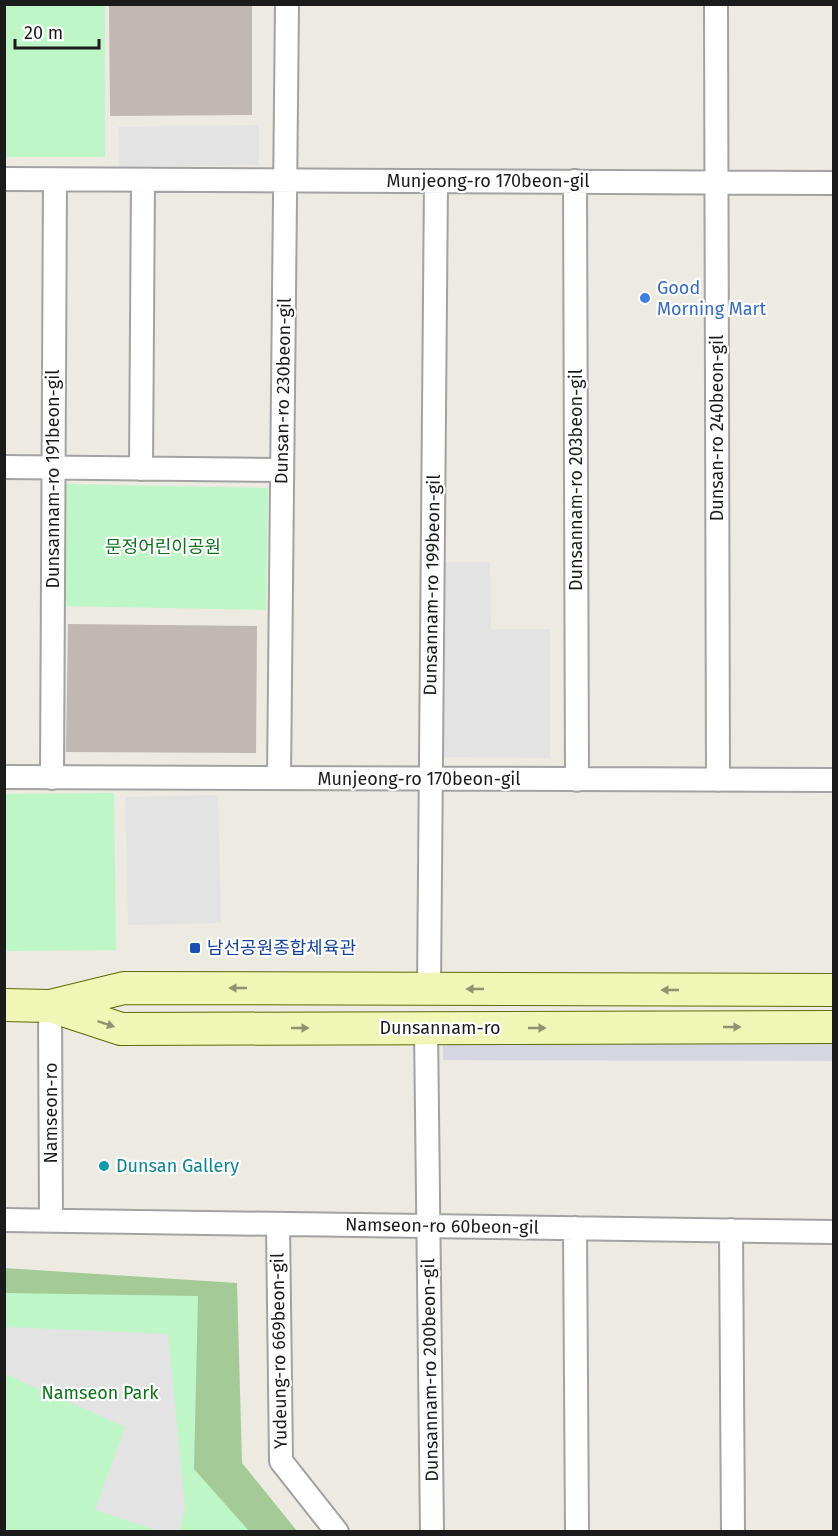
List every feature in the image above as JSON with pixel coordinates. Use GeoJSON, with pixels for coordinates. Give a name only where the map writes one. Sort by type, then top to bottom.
{"type":"FeatureCollection","features":[{"type":"Feature","properties":{"kind":"main road","name":"Dunsannam-ro"},"geometry":{"type":"LineString","coordinates":[[4,1005],[50,1006],[124,988],[834,990]]}},
{"type":"Feature","properties":{"kind":"main road","name":"Dunsannam-ro"},"geometry":{"type":"LineString","coordinates":[[50,1006],[121,1029],[834,1027]]}},
{"type":"Feature","properties":{"kind":"street","name":"Dunsan-ro 230beon-gil"},"geometry":{"type":"LineString","coordinates":[[279,778],[287,4]]}},
{"type":"Feature","properties":{"kind":"street","name":"Dunsan-ro 240beon-gil"},"geometry":{"type":"LineString","coordinates":[[716,4],[718,780]]}},
{"type":"Feature","properties":{"kind":"street","name":"Munjeong-ro 170beon-gil"},"geometry":{"type":"LineString","coordinates":[[4,179],[834,183]]}},
{"type":"Feature","properties":{"kind":"street","name":"Dunsannam-ro 191beon-gil"},"geometry":{"type":"LineString","coordinates":[[52,778],[55,180]]}},
{"type":"Feature","properties":{"kind":"street"},"geometry":{"type":"LineString","coordinates":[[141,469],[143,180]]}},
{"type":"Feature","properties":{"kind":"street","name":"Dunsannam-ro 199beon-gil"},"geometry":{"type":"LineString","coordinates":[[429,988],[436,181]]}},
{"type":"Feature","properties":{"kind":"street","name":"Dunsannam-ro 203beon-gil"},"geometry":{"type":"LineString","coordinates":[[574,182],[577,780]]}},
{"type":"Feature","properties":{"kind":"street"},"geometry":{"type":"LineString","coordinates":[[4,467],[282,470]]}},
{"type":"Feature","properties":{"kind":"street","name":"Munjeong-ro 170beon-gil"},"geometry":{"type":"LineString","coordinates":[[4,777],[834,780]]}},
{"type":"Feature","properties":{"kind":"street","name":"Namseon-ro"},"geometry":{"type":"LineString","coordinates":[[50,1006],[51,1220]]}},
{"type":"Feature","properties":{"kind":"street","name":"Dunsannam-ro 200beon-gil"},"geometry":{"type":"LineString","coordinates":[[426,1028],[432,1532]]}},
{"type":"Feature","properties":{"kind":"street","name":"Namseon-ro 60beon-gil"},"geometry":{"type":"LineString","coordinates":[[4,1220],[834,1232]]}},
{"type":"Feature","properties":{"kind":"street","name":"Yudeung-ro 669beon-gil"},"geometry":{"type":"LineString","coordinates":[[278,1224],[281,1461],[337,1532]]}},
{"type":"Feature","properties":{"kind":"street"},"geometry":{"type":"LineString","coordinates":[[575,1228],[577,1532]]}},
{"type":"Feature","properties":{"kind":"street"},"geometry":{"type":"LineString","coordinates":[[731,1230],[733,1532]]}},
{"type":"Feature","properties":{"kind":"green space"},"geometry":{"type":"Polygon","coordinates":[[[4,5],[105,5],[105,157],[5,157],[4,5]]]}},
{"type":"Feature","properties":{"kind":"green space","name":"문정어린이공원"},"geometry":{"type":"Polygon","coordinates":[[[61,484],[268,488],[266,610],[58,606],[61,484]]]}},
{"type":"Feature","properties":{"kind":"green space"},"geometry":{"type":"Polygon","coordinates":[[[114,793],[116,950],[5,951],[5,794],[114,793]]]}},
{"type":"Feature","properties":{"kind":"green space"},"geometry":{"type":"Polygon","coordinates":[[[4,1268],[237,1283],[242,1463],[297,1531],[177,1531],[5,1306],[4,1268]]]}},
{"type":"Feature","properties":{"kind":"green space","name":"Namseon Park"},"geometry":{"type":"Polygon","coordinates":[[[5,1293],[198,1296],[194,1469],[249,1531],[5,1532],[5,1293]]]}},
{"type":"Feature","properties":{"kind":"shaded area"},"geometry":{"type":"Polygon","coordinates":[[[259,125],[259,165],[119,167],[118,127],[259,125]]]}},
{"type":"Feature","properties":{"kind":"shaded area"},"geometry":{"type":"Polygon","coordinates":[[[441,562],[490,562],[491,629],[550,629],[550,758],[441,757],[441,562]]]}},
{"type":"Feature","properties":{"kind":"shaded area"},"geometry":{"type":"Polygon","coordinates":[[[218,795],[221,923],[128,925],[125,797],[218,795]]]}},
{"type":"Feature","properties":{"kind":"shaded area"},"geometry":{"type":"Polygon","coordinates":[[[443,1042],[834,1044],[833,1061],[443,1060],[443,1042]]]}},
{"type":"Feature","properties":{"kind":"shaded area"},"geometry":{"type":"Polygon","coordinates":[[[5,1327],[168,1334],[185,1507],[180,1531],[159,1531],[95,1510],[125,1427],[5,1374],[5,1327]]]}},
{"type":"Feature","properties":{"kind":"building"},"geometry":{"type":"Polygon","coordinates":[[[109,4],[252,4],[252,115],[110,116],[109,4]]]}},
{"type":"Feature","properties":{"kind":"building"},"geometry":{"type":"Polygon","coordinates":[[[68,624],[257,626],[256,753],[66,752],[68,624]]]}},
{"type":"Feature","properties":{"kind":"place","name":"Good Morning Mart"},"geometry":{"type":"Point","coordinates":[645,298]}},
{"type":"Feature","properties":{"kind":"place","name":"남선공원종합체육관"},"geometry":{"type":"Point","coordinates":[195,948]}},
{"type":"Feature","properties":{"kind":"place","name":"Dunsan Gallery"},"geometry":{"type":"Point","coordinates":[104,1166]}}]}
